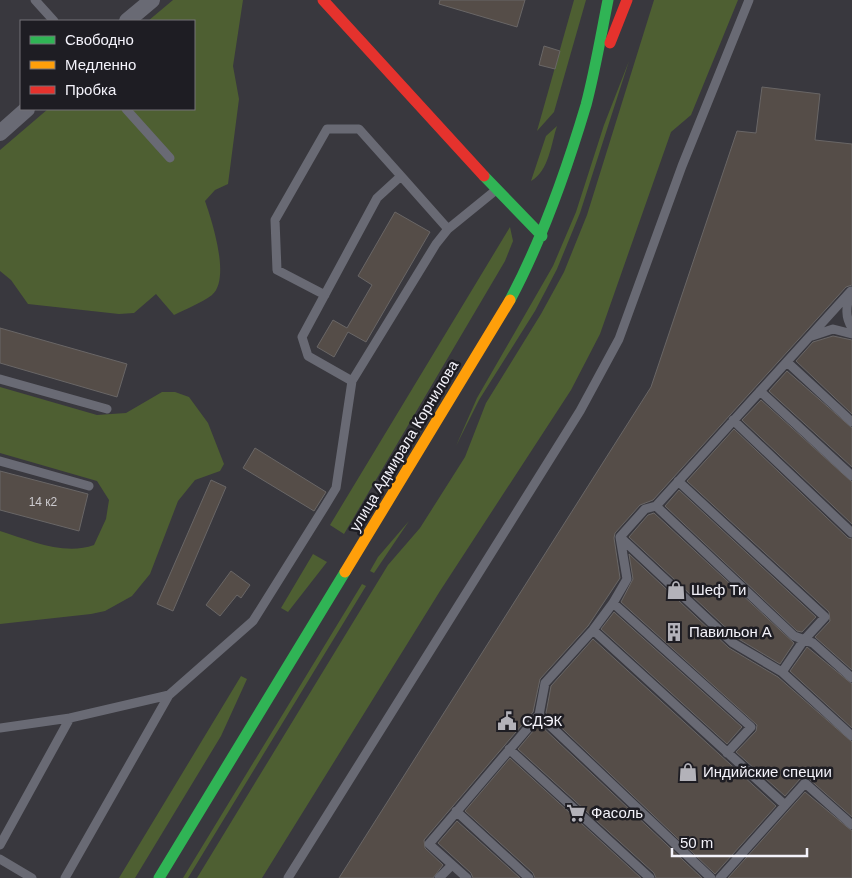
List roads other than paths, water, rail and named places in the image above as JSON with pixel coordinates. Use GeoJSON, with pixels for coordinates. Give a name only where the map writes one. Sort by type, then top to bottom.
{"type":"FeatureCollection","features":[{"type":"Feature","properties":{"kind":"main road"},"geometry":{"type":"LineString","coordinates":[[323,0],[496,190],[542,236]]}},
{"type":"Feature","properties":{"kind":"main road","name":"улица Адмирала Корнилова"},"geometry":{"type":"LineString","coordinates":[[159,878],[510,299],[542,236],[566,171],[586,102],[608,0]]}},
{"type":"Feature","properties":{"kind":"main road"},"geometry":{"type":"LineString","coordinates":[[586,102],[627,0]]}},
{"type":"Feature","properties":{"kind":"street"},"geometry":{"type":"LineString","coordinates":[[128,20],[152,0]]}},
{"type":"Feature","properties":{"kind":"street"},"geometry":{"type":"LineString","coordinates":[[0,133],[26,110]]}},
{"type":"Feature","properties":{"kind":"lane"},"geometry":{"type":"LineString","coordinates":[[35,0],[53,20]]}},
{"type":"Feature","properties":{"kind":"lane"},"geometry":{"type":"LineString","coordinates":[[288,878],[580,411],[619,339],[682,166],[749,0]]}},
{"type":"Feature","properties":{"kind":"lane"},"geometry":{"type":"LineString","coordinates":[[127,110],[170,158]]}},
{"type":"Feature","properties":{"kind":"lane"},"geometry":{"type":"LineString","coordinates":[[325,295],[277,270],[275,220],[327,129],[358,128],[448,229]]}},
{"type":"Feature","properties":{"kind":"lane"},"geometry":{"type":"LineString","coordinates":[[352,381],[308,356],[302,337],[377,198],[401,176]]}},
{"type":"Feature","properties":{"kind":"lane"},"geometry":{"type":"LineString","coordinates":[[65,878],[169,696],[253,621],[336,488],[352,381],[436,244],[448,229],[496,190]]}},
{"type":"Feature","properties":{"kind":"lane"},"geometry":{"type":"LineString","coordinates":[[851,290],[846,306],[848,321],[852,328]]}},
{"type":"Feature","properties":{"kind":"lane"},"geometry":{"type":"LineString","coordinates":[[620,537],[645,509],[656,506],[812,336],[851,290]]}},
{"type":"Feature","properties":{"kind":"lane"},"geometry":{"type":"LineString","coordinates":[[812,336],[833,329],[852,334]]}},
{"type":"Feature","properties":{"kind":"lane"},"geometry":{"type":"LineString","coordinates":[[787,362],[852,422]]}},
{"type":"Feature","properties":{"kind":"lane"},"geometry":{"type":"LineString","coordinates":[[0,379],[107,409]]}},
{"type":"Feature","properties":{"kind":"lane"},"geometry":{"type":"LineString","coordinates":[[760,391],[852,476]]}},
{"type":"Feature","properties":{"kind":"lane"},"geometry":{"type":"LineString","coordinates":[[733,420],[852,533]]}},
{"type":"Feature","properties":{"kind":"lane"},"geometry":{"type":"LineString","coordinates":[[0,461],[88,486]]}},
{"type":"Feature","properties":{"kind":"lane"},"geometry":{"type":"LineString","coordinates":[[678,481],[825,617],[804,640],[782,672]]}},
{"type":"Feature","properties":{"kind":"lane"},"geometry":{"type":"LineString","coordinates":[[656,506],[794,636],[813,643],[852,678]]}},
{"type":"Feature","properties":{"kind":"lane"},"geometry":{"type":"LineString","coordinates":[[467,878],[428,844],[539,715],[545,683],[593,630],[613,603],[627,579],[620,537]]}},
{"type":"Feature","properties":{"kind":"lane"},"geometry":{"type":"LineString","coordinates":[[620,537],[733,643],[782,672],[852,736]]}},
{"type":"Feature","properties":{"kind":"lane"},"geometry":{"type":"LineString","coordinates":[[613,603],[751,727],[727,752]]}},
{"type":"Feature","properties":{"kind":"lane"},"geometry":{"type":"LineString","coordinates":[[593,630],[785,805]]}},
{"type":"Feature","properties":{"kind":"lane"},"geometry":{"type":"LineString","coordinates":[[0,728],[70,718],[169,696]]}},
{"type":"Feature","properties":{"kind":"lane"},"geometry":{"type":"LineString","coordinates":[[539,715],[711,878]]}},
{"type":"Feature","properties":{"kind":"lane"},"geometry":{"type":"LineString","coordinates":[[0,845],[70,718]]}},
{"type":"Feature","properties":{"kind":"lane"},"geometry":{"type":"LineString","coordinates":[[509,749],[650,878]]}},
{"type":"Feature","properties":{"kind":"lane"},"geometry":{"type":"LineString","coordinates":[[720,878],[805,783],[852,825]]}},
{"type":"Feature","properties":{"kind":"lane"},"geometry":{"type":"LineString","coordinates":[[456,811],[529,878]]}},
{"type":"Feature","properties":{"kind":"lane"},"geometry":{"type":"LineString","coordinates":[[0,859],[32,878]]}},
{"type":"Feature","properties":{"kind":"lane"},"geometry":{"type":"LineString","coordinates":[[439,878],[452,865]]}},
{"type":"Feature","properties":{"kind":"place","name":"Шеф Ти"},"geometry":{"type":"Point","coordinates":[676,590]}},
{"type":"Feature","properties":{"kind":"place","name":"Павильон А"},"geometry":{"type":"Point","coordinates":[674,632]}},
{"type":"Feature","properties":{"kind":"place","name":"СДЭК"},"geometry":{"type":"Point","coordinates":[507,721]}},
{"type":"Feature","properties":{"kind":"place","name":"Индийские специи"},"geometry":{"type":"Point","coordinates":[688,772]}},
{"type":"Feature","properties":{"kind":"place","name":"Фасоль"},"geometry":{"type":"Point","coordinates":[576,813]}}]}
